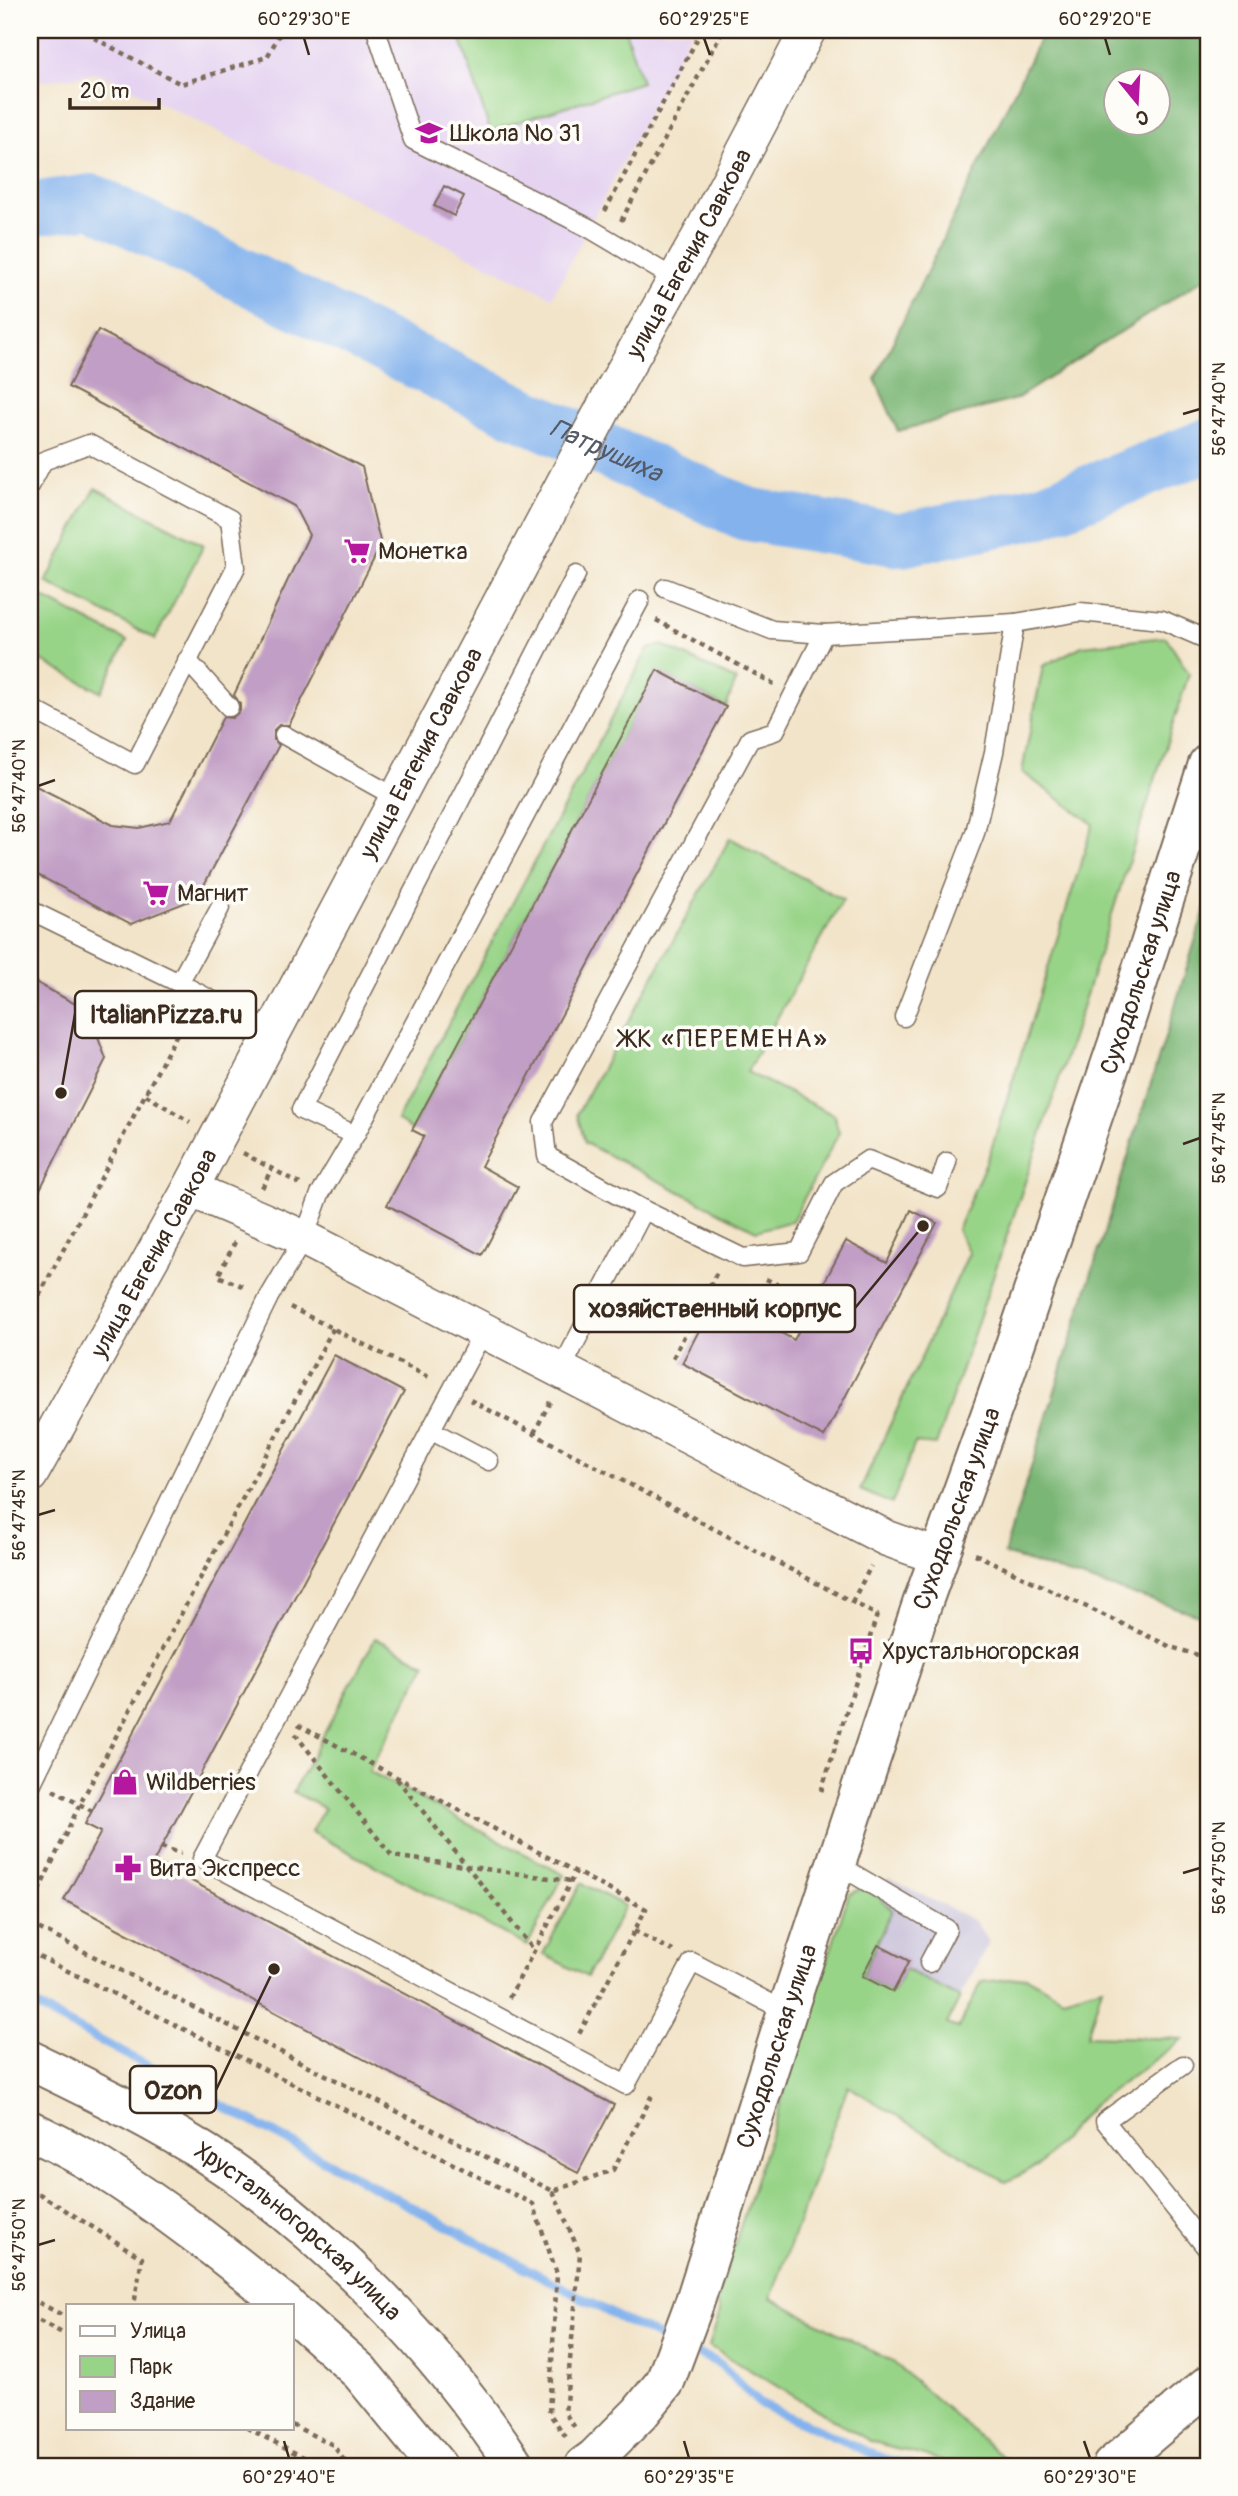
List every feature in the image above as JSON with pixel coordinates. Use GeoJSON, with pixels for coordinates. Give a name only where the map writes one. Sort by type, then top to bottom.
{"type":"FeatureCollection","features":[{"type":"Feature","properties":{"kind":"main road","name":"Суходольская улица"},"geometry":{"type":"LineString","coordinates":[[588,2463],[640,2413],[666,2382],[695,2304],[787,2012],[939,1557],[1003,1380],[1121,1032],[1208,764]]}},
{"type":"Feature","properties":{"kind":"main road","name":"Хрустальногорская улица"},"geometry":{"type":"LineString","coordinates":[[30,2060],[88,2088],[207,2155],[281,2209],[350,2270],[418,2339],[484,2418],[515,2466]]}},
{"type":"Feature","properties":{"kind":"main road"},"geometry":{"type":"LineString","coordinates":[[30,2130],[95,2164],[163,2210],[217,2248],[285,2304]]}},
{"type":"Feature","properties":{"kind":"main road"},"geometry":{"type":"LineString","coordinates":[[294,2313],[360,2372],[437,2466]]}},
{"type":"Feature","properties":{"kind":"main road"},"geometry":{"type":"LineString","coordinates":[[1116,2465],[1208,2385]]}},
{"type":"Feature","properties":{"kind":"street","name":"улица Евгения Савкова"},"geometry":{"type":"LineString","coordinates":[[30,1475],[190,1189],[617,383],[808,30]]}},
{"type":"Feature","properties":{"kind":"street"},"geometry":{"type":"LineString","coordinates":[[190,1189],[304,1238],[886,1538],[939,1557]]}},
{"type":"Feature","properties":{"kind":"lane"},"geometry":{"type":"LineString","coordinates":[[376,30],[413,140],[611,241],[675,279]]}},
{"type":"Feature","properties":{"kind":"lane"},"geometry":{"type":"LineString","coordinates":[[30,486],[43,461],[89,444],[230,519],[236,567],[135,764],[30,708]]}},
{"type":"Feature","properties":{"kind":"lane"},"geometry":{"type":"LineString","coordinates":[[355,1135],[301,1110],[576,575]]}},
{"type":"Feature","properties":{"kind":"lane"},"geometry":{"type":"LineString","coordinates":[[665,588],[772,630],[824,634],[1015,623],[1080,612],[1162,620],[1208,640]]}},
{"type":"Feature","properties":{"kind":"lane"},"geometry":{"type":"LineString","coordinates":[[32,1783],[269,1297],[304,1238],[320,1194],[355,1135],[640,600]]}},
{"type":"Feature","properties":{"kind":"lane"},"geometry":{"type":"LineString","coordinates":[[904,1017],[975,833],[994,752],[1015,623]]}},
{"type":"Feature","properties":{"kind":"lane"},"geometry":{"type":"LineString","coordinates":[[824,634],[775,731],[751,739],[543,1122],[547,1156],[644,1210],[743,1258],[799,1252],[834,1183],[869,1160],[938,1188],[947,1162]]}},
{"type":"Feature","properties":{"kind":"lane"},"geometry":{"type":"LineString","coordinates":[[187,660],[229,707]]}},
{"type":"Feature","properties":{"kind":"lane"},"geometry":{"type":"LineString","coordinates":[[284,735],[397,798]]}},
{"type":"Feature","properties":{"kind":"lane"},"geometry":{"type":"LineString","coordinates":[[179,983],[220,908]]}},
{"type":"Feature","properties":{"kind":"lane"},"geometry":{"type":"LineString","coordinates":[[30,910],[272,1032]]}},
{"type":"Feature","properties":{"kind":"lane"},"geometry":{"type":"LineString","coordinates":[[561,1370],[644,1210]]}},
{"type":"Feature","properties":{"kind":"lane"},"geometry":{"type":"LineString","coordinates":[[484,1330],[202,1859],[626,2085],[692,1962],[787,2012]]}},
{"type":"Feature","properties":{"kind":"lane"},"geometry":{"type":"LineString","coordinates":[[430,1430],[489,1461]]}},
{"type":"Feature","properties":{"kind":"lane"},"geometry":{"type":"LineString","coordinates":[[836,1867],[852,1873],[947,1929],[929,1963]]}},
{"type":"Feature","properties":{"kind":"lane"},"geometry":{"type":"LineString","coordinates":[[1184,2065],[1105,2121],[1208,2250]]}},
{"type":"Feature","properties":{"kind":"path"},"geometry":{"type":"LineString","coordinates":[[89,30],[92,37],[181,84],[267,57],[282,30]]}},
{"type":"Feature","properties":{"kind":"path"},"geometry":{"type":"LineString","coordinates":[[594,232],[702,30]]}},
{"type":"Feature","properties":{"kind":"path"},"geometry":{"type":"LineString","coordinates":[[611,241],[723,30]]}},
{"type":"Feature","properties":{"kind":"path"},"geometry":{"type":"LineString","coordinates":[[593,204],[606,210]]}},
{"type":"Feature","properties":{"kind":"path"},"geometry":{"type":"LineString","coordinates":[[649,616],[775,684]]}},
{"type":"Feature","properties":{"kind":"path"},"geometry":{"type":"LineString","coordinates":[[30,1313],[198,994]]}},
{"type":"Feature","properties":{"kind":"path"},"geometry":{"type":"LineString","coordinates":[[260,1192],[272,1168]]}},
{"type":"Feature","properties":{"kind":"path"},"geometry":{"type":"LineString","coordinates":[[236,1240],[218,1276],[334,1327],[877,1615]]}},
{"type":"Feature","properties":{"kind":"path"},"geometry":{"type":"LineString","coordinates":[[673,1358],[717,1271]]}},
{"type":"Feature","properties":{"kind":"path"},"geometry":{"type":"LineString","coordinates":[[758,1275],[814,1302]]}},
{"type":"Feature","properties":{"kind":"path"},"geometry":{"type":"LineString","coordinates":[[30,1909],[80,1804],[334,1327]]}},
{"type":"Feature","properties":{"kind":"path"},"geometry":{"type":"LineString","coordinates":[[852,1602],[886,1538]]}},
{"type":"Feature","properties":{"kind":"path"},"geometry":{"type":"LineString","coordinates":[[279,1715],[646,1909],[569,2054]]}},
{"type":"Feature","properties":{"kind":"path"},"geometry":{"type":"LineString","coordinates":[[279,1715],[392,1856],[571,1881]]}},
{"type":"Feature","properties":{"kind":"path"},"geometry":{"type":"LineString","coordinates":[[394,1776],[534,1951]]}},
{"type":"Feature","properties":{"kind":"path"},"geometry":{"type":"LineString","coordinates":[[32,1783],[92,1811]]}},
{"type":"Feature","properties":{"kind":"path"},"geometry":{"type":"LineString","coordinates":[[499,2017],[576,1872]]}},
{"type":"Feature","properties":{"kind":"path"},"geometry":{"type":"LineString","coordinates":[[30,1924],[554,2191],[580,2254],[565,2413],[588,2463]]}},
{"type":"Feature","properties":{"kind":"path"},"geometry":{"type":"LineString","coordinates":[[634,1931],[692,1962]]}},
{"type":"Feature","properties":{"kind":"path"},"geometry":{"type":"LineString","coordinates":[[30,1952],[533,2204],[557,2274],[549,2413],[588,2463]]}},
{"type":"Feature","properties":{"kind":"path"},"geometry":{"type":"LineString","coordinates":[[554,2191],[613,2170],[652,2098],[626,2085]]}},
{"type":"Feature","properties":{"kind":"path"},"geometry":{"type":"LineString","coordinates":[[30,2188],[142,2258],[134,2304]]}},
{"type":"Feature","properties":{"kind":"path"},"geometry":{"type":"LineString","coordinates":[[30,2298],[66,2317]]}},
{"type":"Feature","properties":{"kind":"path"},"geometry":{"type":"LineString","coordinates":[[30,2316],[66,2335]]}},
{"type":"Feature","properties":{"kind":"path"},"geometry":{"type":"LineString","coordinates":[[294,2426],[333,2445],[348,2466]]}},
{"type":"Feature","properties":{"kind":"path"},"geometry":{"type":"LineString","coordinates":[[251,2430],[311,2461],[315,2466]]}},
{"type":"Feature","properties":{"kind":"shaded area","name":"Школа № 31"},"geometry":{"type":"Polygon","coordinates":[[[30,30],[692,30],[552,297],[99,73],[30,83],[30,30]]]}},
{"type":"Feature","properties":{"kind":"shaded area"},"geometry":{"type":"Polygon","coordinates":[[[888,1878],[975,1921],[989,1942],[916,2081],[830,2031],[888,1878]]]}},
{"type":"Feature","properties":{"kind":"green space"},"geometry":{"type":"Polygon","coordinates":[[[458,30],[625,30],[642,82],[490,131],[458,30]]]}},
{"type":"Feature","properties":{"kind":"green space"},"geometry":{"type":"Polygon","coordinates":[[[1044,30],[1208,30],[1208,276],[1016,399],[898,431],[875,379],[1044,30]]]}},
{"type":"Feature","properties":{"kind":"green space"},"geometry":{"type":"Polygon","coordinates":[[[95,488],[204,545],[155,639],[46,582],[95,488]]]}},
{"type":"Feature","properties":{"kind":"green space"},"geometry":{"type":"Polygon","coordinates":[[[33,592],[127,641],[101,692],[30,655],[30,598],[33,592]]]}},
{"type":"Feature","properties":{"kind":"green space"},"geometry":{"type":"Polygon","coordinates":[[[1166,637],[1189,674],[1041,1135],[936,1445],[915,1443],[892,1504],[860,1490],[969,1253],[957,1230],[990,1153],[1093,824],[1022,772],[1043,666],[1082,646],[1166,637]]]}},
{"type":"Feature","properties":{"kind":"green space"},"geometry":{"type":"Polygon","coordinates":[[[662,645],[736,680],[726,707],[657,671],[412,1130],[397,1120],[648,649],[662,645]]]}},
{"type":"Feature","properties":{"kind":"green space"},"geometry":{"type":"Polygon","coordinates":[[[730,838],[843,900],[747,1072],[834,1115],[839,1133],[792,1221],[756,1231],[585,1143],[577,1114],[730,838]]]}},
{"type":"Feature","properties":{"kind":"green space"},"geometry":{"type":"Polygon","coordinates":[[[1208,900],[1208,1618],[1004,1554],[1208,900]]]}},
{"type":"Feature","properties":{"kind":"green space"},"geometry":{"type":"Polygon","coordinates":[[[375,1638],[426,1664],[369,1771],[564,1875],[527,1946],[311,1832],[324,1808],[293,1792],[375,1638]]]}},
{"type":"Feature","properties":{"kind":"green space"},"geometry":{"type":"Polygon","coordinates":[[[581,1883],[625,1906],[587,1977],[543,1954],[581,1883]]]}},
{"type":"Feature","properties":{"kind":"green space"},"geometry":{"type":"Polygon","coordinates":[[[863,1888],[880,1898],[892,1910],[862,1976],[893,1992],[905,1969],[960,1998],[947,2024],[958,2028],[982,1982],[1027,1977],[1063,1998],[1102,1987],[1087,2036],[1183,2039],[1093,2105],[1039,2165],[1006,2182],[848,2086],[771,2298],[893,2362],[1013,2466],[961,2466],[870,2441],[709,2346],[720,2312],[716,2301],[849,1894],[863,1888]]]}},
{"type":"Feature","properties":{"kind":"building"},"geometry":{"type":"Polygon","coordinates":[[[444,186],[464,196],[454,216],[434,206],[444,186]]]}},
{"type":"Feature","properties":{"kind":"building"},"geometry":{"type":"Polygon","coordinates":[[[98,330],[362,467],[381,545],[289,725],[279,725],[274,730],[274,740],[279,745],[197,898],[131,924],[30,871],[30,783],[113,825],[139,828],[170,821],[223,717],[232,718],[240,711],[240,704],[234,695],[309,535],[294,506],[68,387],[98,330]]]}},
{"type":"Feature","properties":{"kind":"building"},"geometry":{"type":"Polygon","coordinates":[[[657,670],[726,707],[481,1166],[518,1187],[482,1255],[387,1205],[424,1136],[412,1130],[657,670]]]}},
{"type":"Feature","properties":{"kind":"building"},"geometry":{"type":"Polygon","coordinates":[[[30,979],[88,1011],[106,1059],[30,1209],[30,979]]]}},
{"type":"Feature","properties":{"kind":"building"},"geometry":{"type":"Polygon","coordinates":[[[911,1210],[937,1223],[824,1437],[682,1363],[716,1298],[794,1340],[846,1241],[887,1263],[911,1210]]]}},
{"type":"Feature","properties":{"kind":"building"},"geometry":{"type":"Polygon","coordinates":[[[334,1355],[404,1392],[154,1861],[614,2105],[578,2173],[64,1900],[101,1832],[85,1824],[334,1355]]]}},
{"type":"Feature","properties":{"kind":"building"},"geometry":{"type":"Polygon","coordinates":[[[878,1945],[909,1961],[893,1992],[862,1976],[878,1945]]]}},
{"type":"Feature","properties":{"kind":"waterway","name":"Патрушиха"},"geometry":{"type":"LineString","coordinates":[[30,209],[92,201],[512,409],[747,514],[901,540],[1041,511],[1208,445]]}},
{"type":"Feature","properties":{"kind":"waterway"},"geometry":{"type":"LineString","coordinates":[[30,2003],[627,2322],[670,2341]]}},
{"type":"Feature","properties":{"kind":"waterway"},"geometry":{"type":"LineString","coordinates":[[686,2348],[720,2364],[760,2404],[884,2459],[914,2466]]}},
{"type":"Feature","properties":{"kind":"place","name":"Школа № 31"},"geometry":{"type":"Point","coordinates":[429,133]}},
{"type":"Feature","properties":{"kind":"place","name":"Монетка"},"geometry":{"type":"Point","coordinates":[357,551]}},
{"type":"Feature","properties":{"kind":"place","name":"Магнит"},"geometry":{"type":"Point","coordinates":[156,893]}},
{"type":"Feature","properties":{"kind":"place","name":"ItalianPizza.ru"},"geometry":{"type":"Point","coordinates":[61,1093]}},
{"type":"Feature","properties":{"kind":"place","name":"хозяйственный корпус"},"geometry":{"type":"Point","coordinates":[923,1226]}},
{"type":"Feature","properties":{"kind":"place","name":"Хрустальногорская"},"geometry":{"type":"Point","coordinates":[861,1651]}},
{"type":"Feature","properties":{"kind":"place","name":"Wildberries"},"geometry":{"type":"Point","coordinates":[125,1782]}},
{"type":"Feature","properties":{"kind":"place","name":"Вита Экспресс"},"geometry":{"type":"Point","coordinates":[128,1868]}},
{"type":"Feature","properties":{"kind":"place","name":"Ozon"},"geometry":{"type":"Point","coordinates":[274,1969]}},
{"type":"Feature","properties":{"kind":"district","name":"ЖК «ПЕРЕМЕНА»"},"geometry":{"type":"Point","coordinates":[724,1039]}}]}
